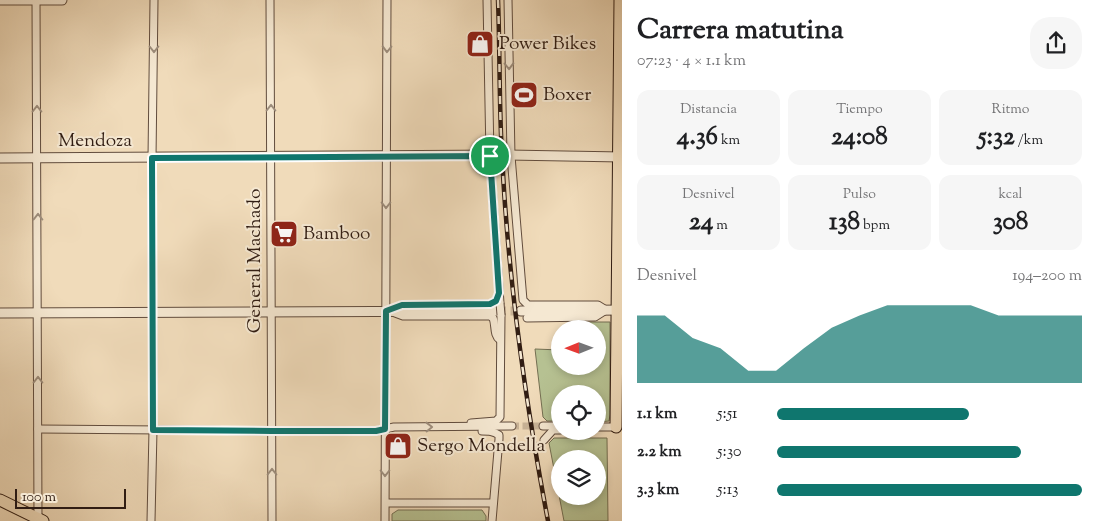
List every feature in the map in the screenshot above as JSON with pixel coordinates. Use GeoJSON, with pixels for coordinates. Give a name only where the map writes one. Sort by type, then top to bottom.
{"type":"FeatureCollection","features":[{"type":"Feature","properties":{"kind":"main road"},"geometry":{"type":"LineString","coordinates":[[619,427],[615,310],[620,157],[620,0]]}},
{"type":"Feature","properties":{"kind":"main road"},"geometry":{"type":"LineString","coordinates":[[0,500],[40,520]]}},
{"type":"Feature","properties":{"kind":"street"},"geometry":{"type":"LineString","coordinates":[[0,0],[62,0]]}},
{"type":"Feature","properties":{"kind":"street"},"geometry":{"type":"LineString","coordinates":[[36,0],[40,520]]}},
{"type":"Feature","properties":{"kind":"street"},"geometry":{"type":"LineString","coordinates":[[151,521],[154,0]]}},
{"type":"Feature","properties":{"kind":"street","name":"General Machado"},"geometry":{"type":"LineString","coordinates":[[270,0],[272,521]]}},
{"type":"Feature","properties":{"kind":"street"},"geometry":{"type":"LineString","coordinates":[[386,521],[388,0]]}},
{"type":"Feature","properties":{"kind":"street"},"geometry":{"type":"LineString","coordinates":[[463,427],[473,422],[496,421],[500,414],[499,293],[490,156],[487,0]]}},
{"type":"Feature","properties":{"kind":"street"},"geometry":{"type":"LineString","coordinates":[[508,0],[511,156],[523,307],[615,310]]}},
{"type":"Feature","properties":{"kind":"street","name":"Mendoza"},"geometry":{"type":"LineString","coordinates":[[0,158],[620,157]]}},
{"type":"Feature","properties":{"kind":"street"},"geometry":{"type":"LineString","coordinates":[[387,311],[402,305],[490,304],[496,301],[499,293]]}},
{"type":"Feature","properties":{"kind":"street"},"geometry":{"type":"LineString","coordinates":[[0,313],[499,310]]}},
{"type":"Feature","properties":{"kind":"street"},"geometry":{"type":"LineString","coordinates":[[527,318],[595,317],[615,310]]}},
{"type":"Feature","properties":{"kind":"street"},"geometry":{"type":"LineString","coordinates":[[387,311],[403,316],[490,316],[494,320],[496,335],[500,340]]}},
{"type":"Feature","properties":{"kind":"street"},"geometry":{"type":"LineString","coordinates":[[38,429],[376,431],[394,428],[512,426]]}},
{"type":"Feature","properties":{"kind":"street"},"geometry":{"type":"LineString","coordinates":[[543,426],[551,427]]}},
{"type":"Feature","properties":{"kind":"street"},"geometry":{"type":"LineString","coordinates":[[463,427],[473,431],[492,431],[499,435],[492,521]]}},
{"type":"Feature","properties":{"kind":"street"},"geometry":{"type":"LineString","coordinates":[[606,427],[619,427]]}},
{"type":"Feature","properties":{"kind":"street"},"geometry":{"type":"LineString","coordinates":[[544,440],[551,431]]}},
{"type":"Feature","properties":{"kind":"street"},"geometry":{"type":"LineString","coordinates":[[386,503],[493,502]]}},
{"type":"Feature","properties":{"kind":"green space"},"geometry":{"type":"Polygon","coordinates":[[[606,322],[610,322],[609,421],[606,421],[606,385],[551,385],[551,421],[547,421],[543,417],[535,349],[551,350],[551,375],[606,375],[606,322]]]}},
{"type":"Feature","properties":{"kind":"green space"},"geometry":{"type":"Polygon","coordinates":[[[607,438],[608,521],[564,521],[561,505],[606,505],[606,450],[551,450],[551,453],[549,443],[552,440],[606,440],[607,438]]]}},
{"type":"Feature","properties":{"kind":"green space"},"geometry":{"type":"Polygon","coordinates":[[[398,510],[482,510],[486,516],[486,521],[392,521],[392,514],[398,510]]]}},
{"type":"Feature","properties":{"kind":"tunnel"},"geometry":{"type":"LineString","coordinates":[[497,311],[521,311]]}},
{"type":"Feature","properties":{"kind":"tunnel"},"geometry":{"type":"LineString","coordinates":[[512,426],[543,426]]}},
{"type":"Feature","properties":{"kind":"railway"},"geometry":{"type":"LineString","coordinates":[[498,0],[501,136],[508,247],[525,385],[548,521]]}},
{"type":"Feature","properties":{"kind":"place","name":"Power Bikes"},"geometry":{"type":"Point","coordinates":[480,44]}},
{"type":"Feature","properties":{"kind":"place","name":"Boxer"},"geometry":{"type":"Point","coordinates":[524,95]}},
{"type":"Feature","properties":{"kind":"place","name":"Bamboo"},"geometry":{"type":"Point","coordinates":[284,234]}},
{"type":"Feature","properties":{"kind":"place","name":"Sergo Mondella"},"geometry":{"type":"Point","coordinates":[398,446]}},
{"type":"Feature","properties":{"kind":"route"},"geometry":{"type":"LineString","coordinates":[[490,156],[499,293],[496,301],[490,304],[402,305],[386,311],[385,429],[376,431],[153,430],[152,158],[490,156]]}}]}
